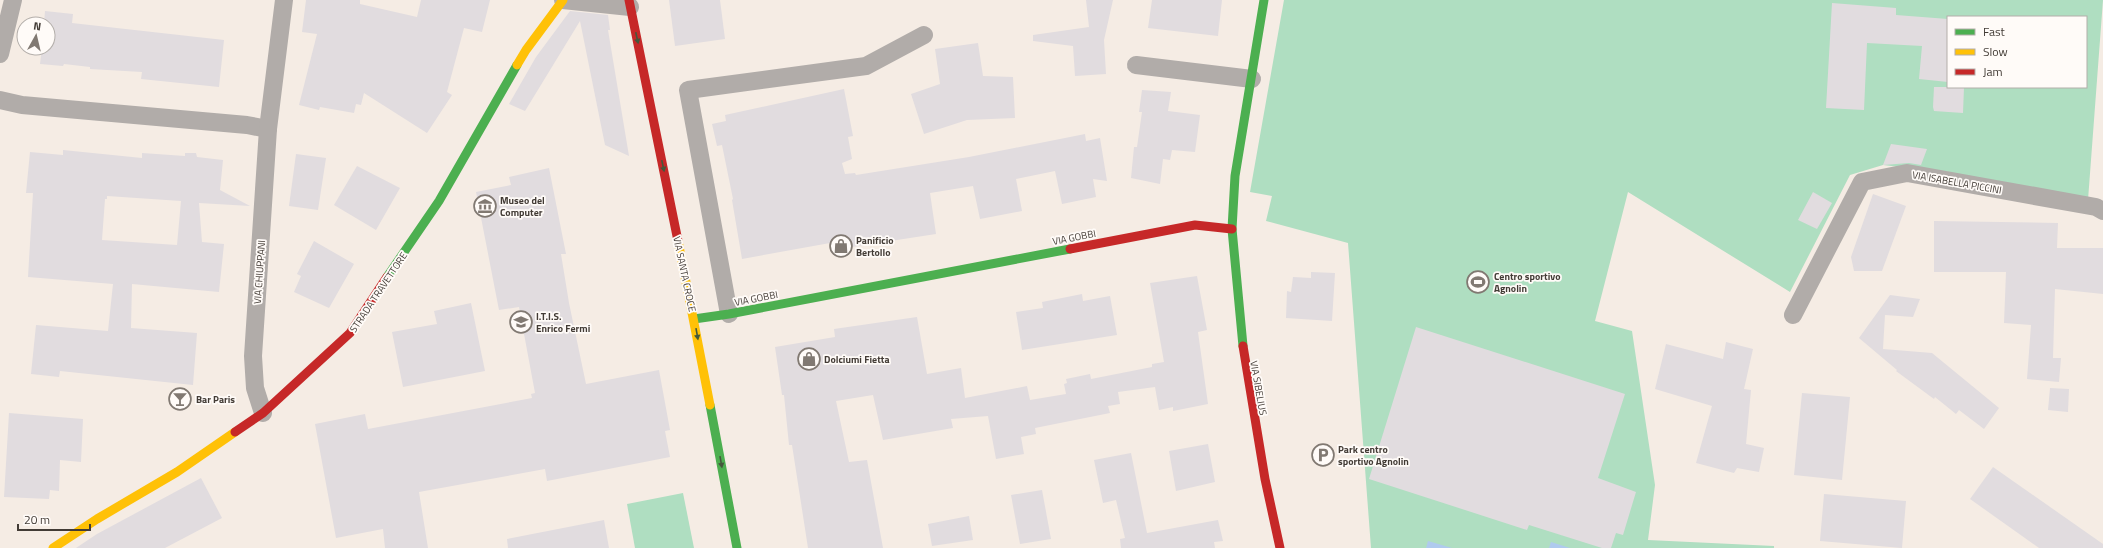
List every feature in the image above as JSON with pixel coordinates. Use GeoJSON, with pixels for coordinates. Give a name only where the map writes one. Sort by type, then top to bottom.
{"type":"FeatureCollection","features":[{"type":"Feature","properties":{"kind":"street"},"geometry":{"type":"LineString","coordinates":[[0,8],[13,0],[0,54]]}},
{"type":"Feature","properties":{"kind":"street","name":"VIA CHIUPPANI"},"geometry":{"type":"LineString","coordinates":[[263,413],[255,388],[253,356],[268,129],[284,0]]}},
{"type":"Feature","properties":{"kind":"street","name":"STRADA TRAVETTORE"},"geometry":{"type":"LineString","coordinates":[[53,548],[96,519],[177,472],[263,413],[350,333],[439,201],[526,50],[563,0],[630,3]]}},
{"type":"Feature","properties":{"kind":"street"},"geometry":{"type":"LineString","coordinates":[[1232,229],[1235,176],[1264,0]]}},
{"type":"Feature","properties":{"kind":"street","name":"VIA SANTA CROCE"},"geometry":{"type":"LineString","coordinates":[[630,3],[694,319],[737,548]]}},
{"type":"Feature","properties":{"kind":"street"},"geometry":{"type":"LineString","coordinates":[[729,314],[688,90],[866,66],[924,35]]}},
{"type":"Feature","properties":{"kind":"street"},"geometry":{"type":"LineString","coordinates":[[1136,65],[1252,79]]}},
{"type":"Feature","properties":{"kind":"street"},"geometry":{"type":"LineString","coordinates":[[0,100],[22,105],[247,125],[268,129]]}},
{"type":"Feature","properties":{"kind":"street","name":"VIA ISABELLA PICCINI"},"geometry":{"type":"LineString","coordinates":[[1793,315],[1862,182],[1907,173],[2096,208],[2103,211]]}},
{"type":"Feature","properties":{"kind":"street","name":"VIA GOBBI"},"geometry":{"type":"LineString","coordinates":[[694,319],[729,314],[1195,225],[1232,229]]}},
{"type":"Feature","properties":{"kind":"street","name":"VIA SIBELIUS"},"geometry":{"type":"LineString","coordinates":[[1232,229],[1244,361],[1265,479],[1280,548]]}},
{"type":"Feature","properties":{"kind":"green space"},"geometry":{"type":"Polygon","coordinates":[[[1284,0],[2103,0],[2088,200],[1950,173],[1883,165],[1850,175],[1790,292],[1628,192],[1595,321],[1632,331],[1655,485],[1648,540],[1774,546],[1774,548],[1371,548],[1348,243],[1266,221],[1272,196],[1250,192],[1284,0]]]}},
{"type":"Feature","properties":{"kind":"green space"},"geometry":{"type":"Polygon","coordinates":[[[683,493],[694,548],[635,548],[627,504],[683,493]]]}},
{"type":"Feature","properties":{"kind":"water"},"geometry":{"type":"Polygon","coordinates":[[[1428,541],[1452,548],[1426,548],[1428,541]]]}},
{"type":"Feature","properties":{"kind":"water"},"geometry":{"type":"Polygon","coordinates":[[[1551,542],[1570,548],[1549,548],[1551,542]]]}},
{"type":"Feature","properties":{"kind":"building"},"geometry":{"type":"Polygon","coordinates":[[[306,0],[360,0],[360,4],[417,17],[421,0],[490,0],[482,32],[464,28],[447,92],[452,95],[427,133],[364,93],[361,105],[356,104],[354,113],[320,107],[319,110],[299,105],[317,34],[302,32],[306,0]]]}},
{"type":"Feature","properties":{"kind":"building"},"geometry":{"type":"Polygon","coordinates":[[[669,0],[720,0],[725,39],[675,46],[669,0]]]}},
{"type":"Feature","properties":{"kind":"building"},"geometry":{"type":"Polygon","coordinates":[[[1086,0],[1113,0],[1104,40],[1106,74],[1075,76],[1073,46],[1033,41],[1033,35],[1089,27],[1086,0]]]}},
{"type":"Feature","properties":{"kind":"building"},"geometry":{"type":"Polygon","coordinates":[[[1152,0],[1222,0],[1218,36],[1148,28],[1152,0]]]}},
{"type":"Feature","properties":{"kind":"building"},"geometry":{"type":"Polygon","coordinates":[[[1832,3],[1896,8],[1896,15],[1947,19],[1947,82],[1919,79],[1922,46],[1867,43],[1864,110],[1826,108],[1832,3]]]}},
{"type":"Feature","properties":{"kind":"building"},"geometry":{"type":"Polygon","coordinates":[[[45,11],[73,14],[72,23],[224,40],[219,87],[141,79],[142,72],[90,69],[90,67],[64,64],[63,66],[40,64],[41,56],[56,56],[56,16],[45,16],[45,11]]]}},
{"type":"Feature","properties":{"kind":"building"},"geometry":{"type":"Polygon","coordinates":[[[570,11],[608,15],[610,30],[608,30],[629,156],[605,145],[580,21],[525,111],[509,104],[536,57],[570,11]]]}},
{"type":"Feature","properties":{"kind":"building"},"geometry":{"type":"Polygon","coordinates":[[[978,43],[983,76],[1013,77],[1015,118],[967,120],[924,134],[911,94],[940,84],[935,49],[978,43]]]}},
{"type":"Feature","properties":{"kind":"building"},"geometry":{"type":"Polygon","coordinates":[[[1934,87],[1964,88],[1963,113],[1934,111],[1934,87]]]}},
{"type":"Feature","properties":{"kind":"building"},"geometry":{"type":"Polygon","coordinates":[[[844,89],[853,136],[848,137],[852,159],[842,163],[845,174],[855,173],[856,175],[969,157],[1085,134],[1086,141],[1100,138],[1107,181],[1093,179],[1096,197],[1062,204],[1055,171],[1016,179],[1022,211],[980,219],[973,186],[930,193],[936,234],[832,250],[830,243],[742,259],[733,199],[722,145],[717,146],[712,124],[726,121],[725,115],[844,89]]]}},
{"type":"Feature","properties":{"kind":"building"},"geometry":{"type":"Polygon","coordinates":[[[1142,90],[1171,92],[1168,111],[1200,115],[1195,152],[1172,150],[1170,160],[1163,159],[1160,184],[1131,178],[1134,147],[1137,147],[1142,112],[1139,112],[1142,90]]]}},
{"type":"Feature","properties":{"kind":"building"},"geometry":{"type":"Polygon","coordinates":[[[1891,144],[1927,149],[1921,165],[1909,163],[1883,165],[1891,144]]]}},
{"type":"Feature","properties":{"kind":"building"},"geometry":{"type":"Polygon","coordinates":[[[63,150],[142,158],[142,153],[185,156],[185,153],[196,153],[197,157],[223,160],[220,190],[250,206],[199,203],[202,242],[224,244],[219,292],[132,284],[131,328],[197,333],[193,385],[60,371],[59,377],[31,374],[36,325],[108,331],[113,284],[28,277],[33,193],[26,193],[30,152],[63,155],[63,150]],[[107,196],[107,199],[105,199],[102,240],[177,245],[181,201],[107,196]]]}},
{"type":"Feature","properties":{"kind":"building"},"geometry":{"type":"Polygon","coordinates":[[[296,154],[326,158],[318,210],[289,206],[296,154]]]}},
{"type":"Feature","properties":{"kind":"building"},"geometry":{"type":"Polygon","coordinates":[[[357,166],[400,188],[376,230],[334,205],[357,166]]]}},
{"type":"Feature","properties":{"kind":"building"},"geometry":{"type":"Polygon","coordinates":[[[549,168],[566,254],[561,254],[569,303],[586,384],[659,370],[670,430],[665,431],[670,457],[547,481],[545,469],[419,492],[428,548],[385,548],[383,529],[336,538],[315,424],[365,414],[368,429],[532,398],[531,394],[535,393],[519,307],[499,310],[476,192],[511,185],[509,177],[549,168]]]}},
{"type":"Feature","properties":{"kind":"building"},"geometry":{"type":"Polygon","coordinates":[[[1813,192],[1832,203],[1817,229],[1798,220],[1813,192]]]}},
{"type":"Feature","properties":{"kind":"building"},"geometry":{"type":"Polygon","coordinates":[[[1873,194],[1906,206],[1882,271],[1854,271],[1851,257],[1873,194]]]}},
{"type":"Feature","properties":{"kind":"building"},"geometry":{"type":"Polygon","coordinates":[[[1934,221],[2058,223],[2057,248],[2103,248],[2103,294],[2055,289],[2053,358],[2061,358],[2059,382],[2027,379],[2031,325],[2004,323],[2006,272],[1934,272],[1934,221]]]}},
{"type":"Feature","properties":{"kind":"building"},"geometry":{"type":"Polygon","coordinates":[[[314,241],[354,264],[329,308],[294,292],[301,276],[297,274],[314,241]]]}},
{"type":"Feature","properties":{"kind":"building"},"geometry":{"type":"Polygon","coordinates":[[[1311,272],[1335,273],[1332,321],[1286,318],[1287,291],[1291,292],[1293,277],[1311,278],[1311,272]]]}},
{"type":"Feature","properties":{"kind":"building"},"geometry":{"type":"Polygon","coordinates":[[[1197,276],[1207,330],[1198,332],[1208,404],[1173,411],[1173,407],[1159,410],[1155,387],[1118,392],[1120,404],[1108,406],[1110,413],[1035,428],[1036,434],[1021,437],[1024,454],[996,459],[988,416],[951,419],[953,428],[883,440],[873,395],[836,401],[849,462],[867,460],[883,548],[808,548],[792,445],[789,445],[784,395],[782,395],[775,347],[835,337],[834,329],[917,317],[927,374],[961,368],[965,398],[1027,386],[1030,400],[1066,394],[1064,384],[1067,383],[1066,379],[1090,374],[1091,379],[1152,367],[1152,364],[1164,362],[1150,283],[1197,276]]]}},
{"type":"Feature","properties":{"kind":"building"},"geometry":{"type":"Polygon","coordinates":[[[1082,294],[1083,301],[1110,296],[1117,335],[1022,350],[1016,312],[1043,308],[1042,302],[1082,294]]]}},
{"type":"Feature","properties":{"kind":"building"},"geometry":{"type":"Polygon","coordinates":[[[1890,295],[1920,299],[1913,317],[1885,315],[1883,349],[1932,353],[1999,408],[1984,429],[1959,410],[1956,414],[1935,397],[1934,399],[1896,371],[1897,370],[1859,338],[1890,295]]]}},
{"type":"Feature","properties":{"kind":"building"},"geometry":{"type":"Polygon","coordinates":[[[471,303],[485,371],[403,387],[392,332],[437,324],[434,311],[471,303]]]}},
{"type":"Feature","properties":{"kind":"building"},"geometry":{"type":"Polygon","coordinates":[[[1416,327],[1625,394],[1598,478],[1636,492],[1623,535],[1616,533],[1611,548],[1602,548],[1529,525],[1527,530],[1369,479],[1416,327]]]}},
{"type":"Feature","properties":{"kind":"building"},"geometry":{"type":"Polygon","coordinates":[[[1726,342],[1753,349],[1744,389],[1751,390],[1746,444],[1764,448],[1759,472],[1737,468],[1734,473],[1696,463],[1712,406],[1655,389],[1666,344],[1723,359],[1726,342]]]}},
{"type":"Feature","properties":{"kind":"building"},"geometry":{"type":"Polygon","coordinates":[[[2050,388],[2069,389],[2068,412],[2048,410],[2050,388]]]}},
{"type":"Feature","properties":{"kind":"building"},"geometry":{"type":"Polygon","coordinates":[[[1802,393],[1850,397],[1842,480],[1794,475],[1802,393]]]}},
{"type":"Feature","properties":{"kind":"building"},"geometry":{"type":"Polygon","coordinates":[[[9,413],[83,419],[81,462],[60,460],[59,491],[50,490],[49,499],[4,497],[9,413]]]}},
{"type":"Feature","properties":{"kind":"building"},"geometry":{"type":"Polygon","coordinates":[[[1208,444],[1215,482],[1176,491],[1169,451],[1208,444]]]}},
{"type":"Feature","properties":{"kind":"building"},"geometry":{"type":"Polygon","coordinates":[[[1131,453],[1147,533],[1218,520],[1223,541],[1214,542],[1215,548],[1121,548],[1120,539],[1125,538],[1116,500],[1103,503],[1094,460],[1131,453]]]}},
{"type":"Feature","properties":{"kind":"building"},"geometry":{"type":"Polygon","coordinates":[[[1993,467],[2103,544],[2103,548],[2039,548],[1970,499],[1993,467]]]}},
{"type":"Feature","properties":{"kind":"building"},"geometry":{"type":"Polygon","coordinates":[[[201,478],[222,518],[165,548],[76,548],[97,534],[201,478]]]}},
{"type":"Feature","properties":{"kind":"building"},"geometry":{"type":"Polygon","coordinates":[[[1042,490],[1051,539],[1020,544],[1011,495],[1042,490]]]}},
{"type":"Feature","properties":{"kind":"building"},"geometry":{"type":"Polygon","coordinates":[[[1824,494],[1906,501],[1902,548],[1820,541],[1824,494]]]}},
{"type":"Feature","properties":{"kind":"building"},"geometry":{"type":"Polygon","coordinates":[[[969,516],[973,540],[932,546],[928,524],[969,516]]]}},
{"type":"Feature","properties":{"kind":"building"},"geometry":{"type":"Polygon","coordinates":[[[604,520],[609,548],[508,548],[507,539],[604,520]]]}},
{"type":"Feature","properties":{"kind":"traffic: fast"},"geometry":{"type":"LineString","coordinates":[[1243,346],[1232,229],[1235,176],[1264,0]]}},
{"type":"Feature","properties":{"kind":"traffic: fast"},"geometry":{"type":"LineString","coordinates":[[387,277],[439,201],[517,65]]}},
{"type":"Feature","properties":{"kind":"traffic: fast"},"geometry":{"type":"LineString","coordinates":[[694,319],[729,314],[1070,249]]}},
{"type":"Feature","properties":{"kind":"traffic: fast"},"geometry":{"type":"LineString","coordinates":[[710,405],[737,548]]}},
{"type":"Feature","properties":{"kind":"traffic: slow"},"geometry":{"type":"LineString","coordinates":[[517,65],[526,50],[563,0]]}},
{"type":"Feature","properties":{"kind":"traffic: slow"},"geometry":{"type":"LineString","coordinates":[[678,241],[710,405]]}},
{"type":"Feature","properties":{"kind":"traffic: slow"},"geometry":{"type":"LineString","coordinates":[[53,548],[97,519],[177,472],[235,432]]}},
{"type":"Feature","properties":{"kind":"traffic: jam"},"geometry":{"type":"LineString","coordinates":[[629,0],[678,241]]}},
{"type":"Feature","properties":{"kind":"traffic: jam"},"geometry":{"type":"LineString","coordinates":[[1070,249],[1195,225],[1232,229]]}},
{"type":"Feature","properties":{"kind":"traffic: jam"},"geometry":{"type":"LineString","coordinates":[[235,432],[263,413],[350,333],[387,277]]}},
{"type":"Feature","properties":{"kind":"traffic: jam"},"geometry":{"type":"LineString","coordinates":[[1243,346],[1265,479],[1280,548]]}},
{"type":"Feature","properties":{"kind":"place","name":"Museo del Computer"},"geometry":{"type":"Point","coordinates":[485,206]}},
{"type":"Feature","properties":{"kind":"place","name":"Panificio Bertollo"},"geometry":{"type":"Point","coordinates":[841,246]}},
{"type":"Feature","properties":{"kind":"place","name":"Centro sportivo Agnolin"},"geometry":{"type":"Point","coordinates":[1478,282]}},
{"type":"Feature","properties":{"kind":"place","name":"I.T.I.S. Enrico Fermi"},"geometry":{"type":"Point","coordinates":[521,322]}},
{"type":"Feature","properties":{"kind":"place","name":"Dolciumi Fietta"},"geometry":{"type":"Point","coordinates":[809,359]}},
{"type":"Feature","properties":{"kind":"place","name":"Bar Paris"},"geometry":{"type":"Point","coordinates":[180,399]}},
{"type":"Feature","properties":{"kind":"place","name":"Park centro sportivo Agnolin"},"geometry":{"type":"Point","coordinates":[1323,455]}}]}
